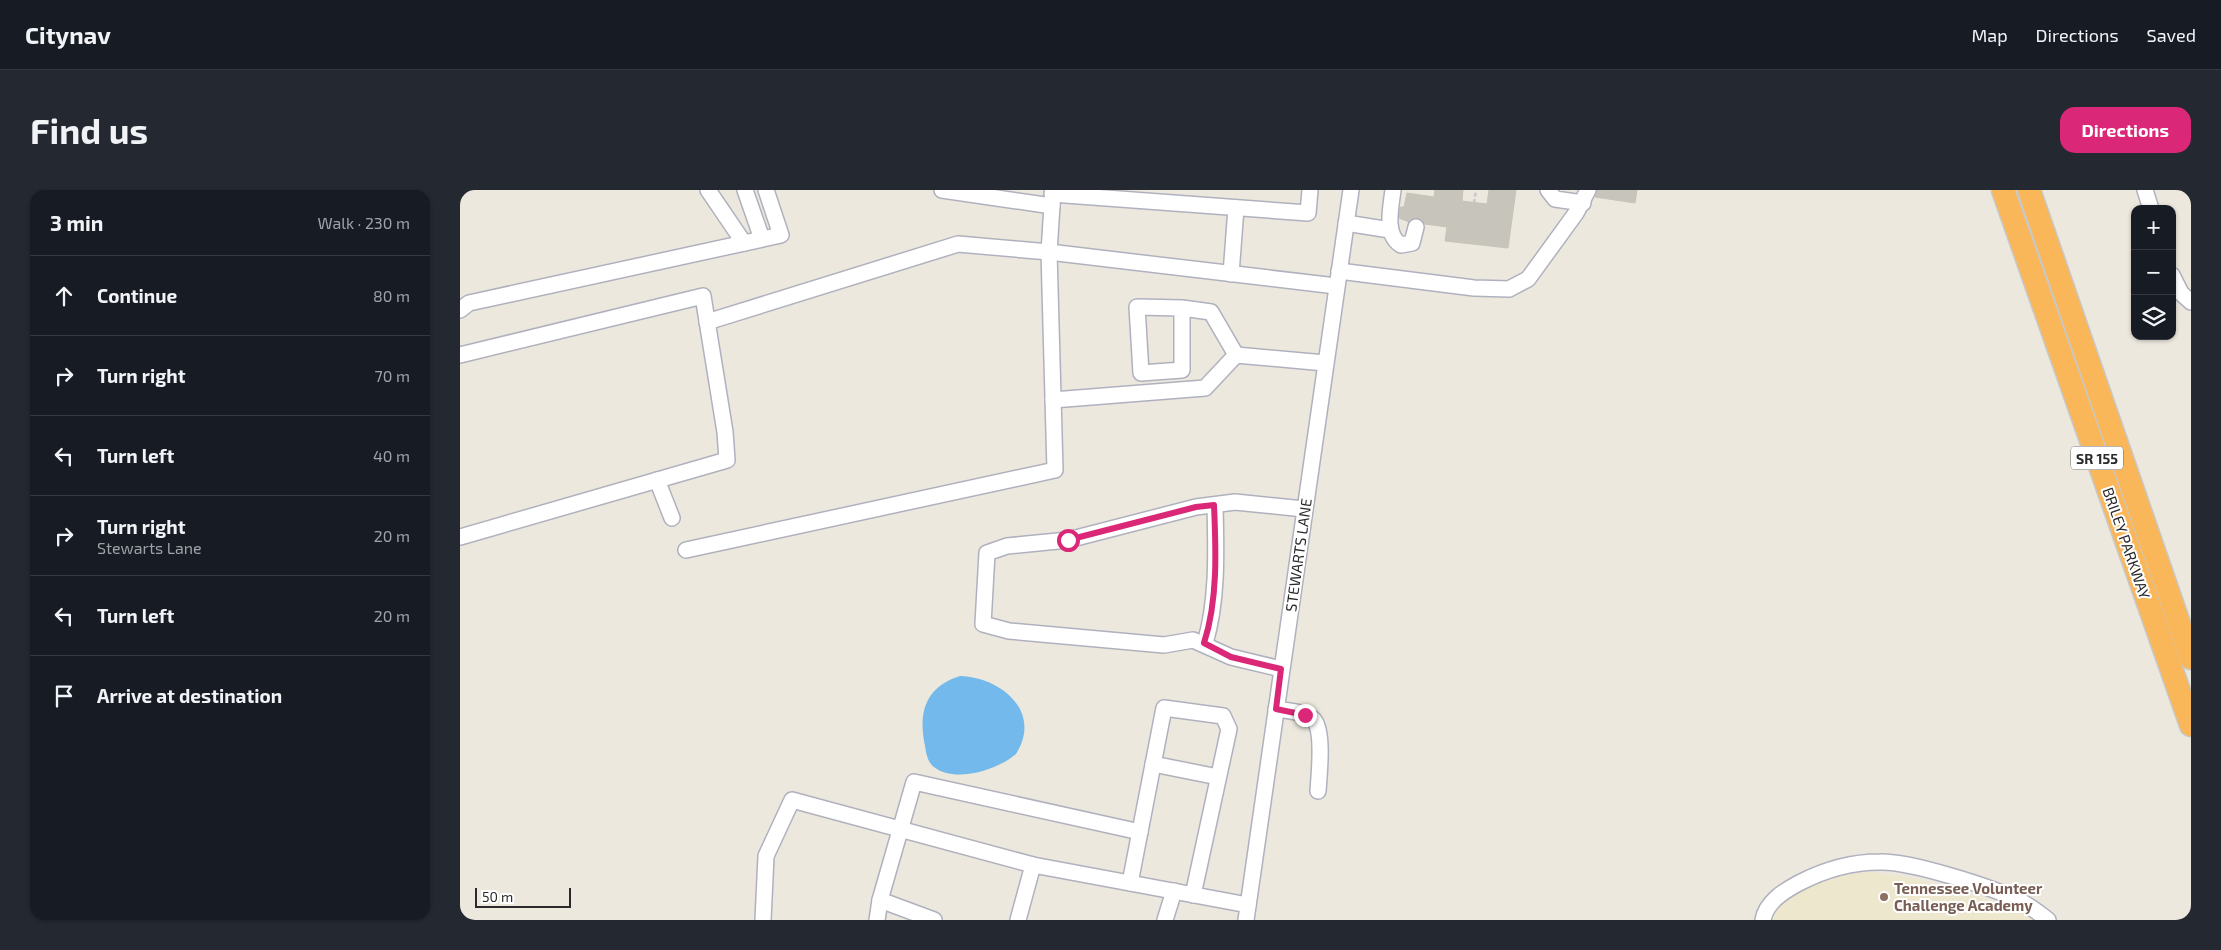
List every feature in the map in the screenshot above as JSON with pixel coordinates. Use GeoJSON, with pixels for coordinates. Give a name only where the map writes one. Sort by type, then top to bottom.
{"type":"FeatureCollection","features":[{"type":"Feature","properties":{"kind":"highway","name":"BRILEY PARKWAY"},"geometry":{"type":"LineString","coordinates":[[2003,190],[2191,726]]}},
{"type":"Feature","properties":{"kind":"highway","name":"BRILEY PARKWAY"},"geometry":{"type":"LineString","coordinates":[[2029,190],[2191,658]]}},
{"type":"Feature","properties":{"kind":"street"},"geometry":{"type":"LineString","coordinates":[[708,190],[744,243]]}},
{"type":"Feature","properties":{"kind":"street"},"geometry":{"type":"LineString","coordinates":[[745,190],[762,239]]}},
{"type":"Feature","properties":{"kind":"street"},"geometry":{"type":"LineString","coordinates":[[460,310],[469,303],[781,235],[766,190]]}},
{"type":"Feature","properties":{"kind":"street"},"geometry":{"type":"LineString","coordinates":[[942,190],[1308,213],[1310,190]]}},
{"type":"Feature","properties":{"kind":"street","name":"STEWARTS LANE"},"geometry":{"type":"LineString","coordinates":[[1246,920],[1351,190]]}},
{"type":"Feature","properties":{"kind":"street"},"geometry":{"type":"LineString","coordinates":[[1393,190],[1390,230],[1394,240],[1405,246],[1414,241],[1416,227]]}},
{"type":"Feature","properties":{"kind":"street"},"geometry":{"type":"LineString","coordinates":[[1548,190],[1555,199],[1586,196]]}},
{"type":"Feature","properties":{"kind":"street"},"geometry":{"type":"LineString","coordinates":[[2145,190],[2149,205]]}},
{"type":"Feature","properties":{"kind":"street"},"geometry":{"type":"LineString","coordinates":[[1339,270],[1474,288],[1509,289],[1528,279],[1586,196]]}},
{"type":"Feature","properties":{"kind":"street"},"geometry":{"type":"LineString","coordinates":[[686,550],[1055,470],[1049,252],[1052,197]]}},
{"type":"Feature","properties":{"kind":"street"},"geometry":{"type":"LineString","coordinates":[[1230,274],[1236,208]]}},
{"type":"Feature","properties":{"kind":"street"},"geometry":{"type":"LineString","coordinates":[[1346,223],[1390,230]]}},
{"type":"Feature","properties":{"kind":"street"},"geometry":{"type":"LineString","coordinates":[[707,322],[958,244],[1049,252],[1336,286]]}},
{"type":"Feature","properties":{"kind":"street"},"geometry":{"type":"LineString","coordinates":[[2176,283],[2181,293],[2191,302]]}},
{"type":"Feature","properties":{"kind":"street"},"geometry":{"type":"LineString","coordinates":[[460,355],[703,296],[725,432],[727,460],[460,537]]}},
{"type":"Feature","properties":{"kind":"street"},"geometry":{"type":"LineString","coordinates":[[1182,308],[1182,370],[1141,373],[1137,307],[1182,308],[1211,312],[1236,355]]}},
{"type":"Feature","properties":{"kind":"street"},"geometry":{"type":"LineString","coordinates":[[1053,400],[1205,388],[1236,355]]}},
{"type":"Feature","properties":{"kind":"street"},"geometry":{"type":"LineString","coordinates":[[1236,355],[1325,363]]}},
{"type":"Feature","properties":{"kind":"street"},"geometry":{"type":"LineString","coordinates":[[657,480],[672,518]]}},
{"type":"Feature","properties":{"kind":"street"},"geometry":{"type":"LineString","coordinates":[[1281,669],[1231,657],[1204,643],[1193,640],[1164,645],[1009,631],[983,624],[987,553],[1007,546],[1068,540],[1196,507],[1235,502],[1304,509]]}},
{"type":"Feature","properties":{"kind":"street"},"geometry":{"type":"LineString","coordinates":[[1204,643],[1212,620],[1216,538],[1214,505]]}},
{"type":"Feature","properties":{"kind":"street"},"geometry":{"type":"LineString","coordinates":[[1130,883],[1164,708],[1223,716],[1229,729],[1193,895]]}},
{"type":"Feature","properties":{"kind":"street"},"geometry":{"type":"LineString","coordinates":[[1276,709],[1305,715],[1314,720],[1318,728],[1320,752],[1318,792]]}},
{"type":"Feature","properties":{"kind":"street"},"geometry":{"type":"LineString","coordinates":[[1153,764],[1218,777]]}},
{"type":"Feature","properties":{"kind":"street"},"geometry":{"type":"LineString","coordinates":[[876,920],[914,782],[1140,832]]}},
{"type":"Feature","properties":{"kind":"street"},"geometry":{"type":"LineString","coordinates":[[763,920],[766,856],[792,800],[1033,865],[1248,905]]}},
{"type":"Feature","properties":{"kind":"street"},"geometry":{"type":"LineString","coordinates":[[1763,920],[1771,903],[1789,888],[1816,875],[1858,863],[1882,861],[1910,866],[1968,882],[2019,900],[2048,920]]}},
{"type":"Feature","properties":{"kind":"street"},"geometry":{"type":"LineString","coordinates":[[1018,920],[1033,865]]}},
{"type":"Feature","properties":{"kind":"street"},"geometry":{"type":"LineString","coordinates":[[1166,920],[1174,891]]}},
{"type":"Feature","properties":{"kind":"street"},"geometry":{"type":"LineString","coordinates":[[880,900],[934,920]]}},
{"type":"Feature","properties":{"kind":"path"},"geometry":{"type":"LineString","coordinates":[[1474,203],[1476,190]]}},
{"type":"Feature","properties":{"kind":"shaded area","name":"Tennessee Volunteer Challenge Academy"},"geometry":{"type":"Polygon","coordinates":[[[1870,872],[1913,878],[1992,901],[2017,910],[2035,920],[1771,920],[1778,908],[1787,900],[1809,887],[1844,875],[1870,872]]]}},
{"type":"Feature","properties":{"kind":"water"},"geometry":{"type":"Polygon","coordinates":[[[960,676],[975,678],[989,683],[1013,699],[1021,711],[1024,724],[1023,738],[1016,754],[999,765],[976,772],[953,774],[943,772],[930,763],[925,749],[923,723],[924,712],[932,694],[948,681],[960,676]]]}},
{"type":"Feature","properties":{"kind":"building"},"geometry":{"type":"Polygon","coordinates":[[[1435,190],[1463,190],[1462,201],[1487,204],[1489,190],[1516,190],[1508,248],[1445,241],[1447,227],[1425,224],[1418,218],[1409,222],[1399,218],[1400,207],[1404,207],[1407,193],[1434,197],[1435,190]]]}},
{"type":"Feature","properties":{"kind":"building"},"geometry":{"type":"Polygon","coordinates":[[[1597,190],[1637,190],[1635,203],[1595,197],[1597,190]]]}},
{"type":"Feature","properties":{"kind":"place","name":"Tennessee Volunteer Challenge Academy"},"geometry":{"type":"Point","coordinates":[1884,897]}},
{"type":"Feature","properties":{"kind":"route"},"geometry":{"type":"LineString","coordinates":[[1068,540],[1196,507],[1214,505],[1216,538],[1212,620],[1204,643],[1231,657],[1281,669],[1276,709],[1305,715]]}}]}
